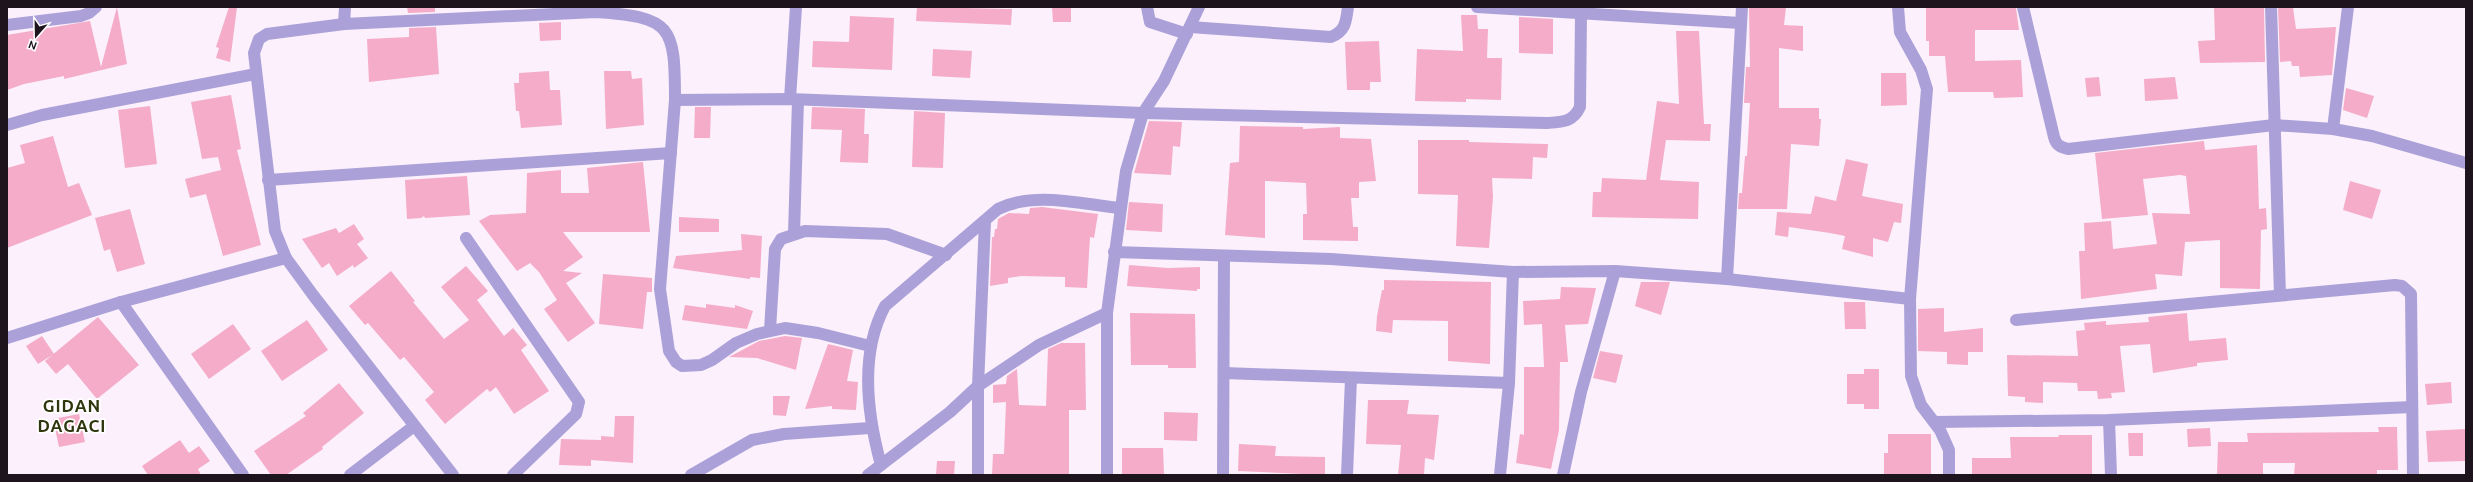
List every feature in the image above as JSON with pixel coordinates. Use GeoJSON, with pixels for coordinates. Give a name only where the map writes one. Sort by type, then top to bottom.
{"type":"FeatureCollection","features":[{"type":"Feature","properties":{"kind":"street"},"geometry":{"type":"LineString","coordinates":[[7,25],[81,16],[89,14],[96,7]]}},
{"type":"Feature","properties":{"kind":"street"},"geometry":{"type":"LineString","coordinates":[[344,24],[345,7]]}},
{"type":"Feature","properties":{"kind":"street"},"geometry":{"type":"LineString","coordinates":[[794,234],[796,7]]}},
{"type":"Feature","properties":{"kind":"street"},"geometry":{"type":"LineString","coordinates":[[1147,7],[1150,22],[1155,25],[1188,31],[1331,37],[1339,34],[1344,28],[1348,7]]}},
{"type":"Feature","properties":{"kind":"street"},"geometry":{"type":"LineString","coordinates":[[1107,475],[1107,313],[1126,171],[1143,113],[1158,93],[1199,7]]}},
{"type":"Feature","properties":{"kind":"street"},"geometry":{"type":"LineString","coordinates":[[1478,7],[1542,9],[1581,14],[1740,23]]}},
{"type":"Feature","properties":{"kind":"street"},"geometry":{"type":"LineString","coordinates":[[1727,279],[1742,7]]}},
{"type":"Feature","properties":{"kind":"street"},"geometry":{"type":"LineString","coordinates":[[1898,7],[1900,32],[1921,70],[1927,89],[1910,299],[1911,376],[1921,405],[1934,422],[1949,450],[1949,475]]}},
{"type":"Feature","properties":{"kind":"street"},"geometry":{"type":"LineString","coordinates":[[2022,7],[2054,137],[2056,143],[2060,147],[2068,149],[2274,125],[2333,129],[2372,136],[2466,164]]}},
{"type":"Feature","properties":{"kind":"street"},"geometry":{"type":"LineString","coordinates":[[2271,7],[2280,295]]}},
{"type":"Feature","properties":{"kind":"street"},"geometry":{"type":"LineString","coordinates":[[2333,129],[2348,7]]}},
{"type":"Feature","properties":{"kind":"street"},"geometry":{"type":"LineString","coordinates":[[452,475],[286,258],[275,231],[254,53],[259,39],[267,34],[344,24],[597,10],[635,15],[653,21],[665,29],[670,40],[675,64],[675,100],[660,289],[669,351],[676,362],[682,366],[701,365],[712,360],[736,343],[770,330],[785,328],[818,333],[870,346]]}},
{"type":"Feature","properties":{"kind":"street"},"geometry":{"type":"LineString","coordinates":[[675,100],[794,100],[1143,113],[1547,123],[1568,121],[1576,116],[1580,107],[1581,14]]}},
{"type":"Feature","properties":{"kind":"street"},"geometry":{"type":"LineString","coordinates":[[7,124],[42,114],[256,74]]}},
{"type":"Feature","properties":{"kind":"street"},"geometry":{"type":"LineString","coordinates":[[268,180],[670,153]]}},
{"type":"Feature","properties":{"kind":"street"},"geometry":{"type":"LineString","coordinates":[[881,465],[870,428],[870,346],[876,323],[885,306],[986,222],[998,209],[1012,202],[1034,199],[1120,208]]}},
{"type":"Feature","properties":{"kind":"street"},"geometry":{"type":"LineString","coordinates":[[978,475],[978,386],[986,222]]}},
{"type":"Feature","properties":{"kind":"street"},"geometry":{"type":"LineString","coordinates":[[770,330],[776,248],[782,239],[805,231],[887,234],[946,254]]}},
{"type":"Feature","properties":{"kind":"street"},"geometry":{"type":"LineString","coordinates":[[466,238],[579,402],[576,414],[513,475]]}},
{"type":"Feature","properties":{"kind":"street"},"geometry":{"type":"LineString","coordinates":[[1114,252],[1331,260],[1514,272],[1615,271],[1727,279],[1910,299]]}},
{"type":"Feature","properties":{"kind":"street"},"geometry":{"type":"LineString","coordinates":[[1223,475],[1224,256]]}},
{"type":"Feature","properties":{"kind":"street"},"geometry":{"type":"LineString","coordinates":[[7,338],[121,302],[286,258]]}},
{"type":"Feature","properties":{"kind":"street"},"geometry":{"type":"LineString","coordinates":[[1562,475],[1581,392],[1615,271]]}},
{"type":"Feature","properties":{"kind":"street"},"geometry":{"type":"LineString","coordinates":[[1500,475],[1509,383],[1514,272]]}},
{"type":"Feature","properties":{"kind":"street"},"geometry":{"type":"LineString","coordinates":[[2016,320],[2395,284],[2409,291],[2411,294],[2413,475]]}},
{"type":"Feature","properties":{"kind":"street"},"geometry":{"type":"LineString","coordinates":[[121,302],[243,475]]}},
{"type":"Feature","properties":{"kind":"street"},"geometry":{"type":"LineString","coordinates":[[868,475],[950,412],[978,386],[1039,345],[1107,313]]}},
{"type":"Feature","properties":{"kind":"street"},"geometry":{"type":"LineString","coordinates":[[1224,373],[1351,379],[1509,383]]}},
{"type":"Feature","properties":{"kind":"street"},"geometry":{"type":"LineString","coordinates":[[1347,475],[1351,379]]}},
{"type":"Feature","properties":{"kind":"street"},"geometry":{"type":"LineString","coordinates":[[1934,422],[2109,420],[2412,407]]}},
{"type":"Feature","properties":{"kind":"street"},"geometry":{"type":"LineString","coordinates":[[2109,420],[2111,475]]}},
{"type":"Feature","properties":{"kind":"street"},"geometry":{"type":"LineString","coordinates":[[350,475],[414,426]]}},
{"type":"Feature","properties":{"kind":"street"},"geometry":{"type":"LineString","coordinates":[[691,475],[752,440],[784,434],[870,428]]}},
{"type":"Feature","properties":{"kind":"building"},"geometry":{"type":"Polygon","coordinates":[[[117,7],[127,64],[64,79],[64,76],[24,84],[7,90],[7,35],[90,21],[101,67],[117,7]]]}},
{"type":"Feature","properties":{"kind":"building"},"geometry":{"type":"Polygon","coordinates":[[[229,7],[237,7],[230,62],[216,58],[219,48],[216,47],[229,7]]]}},
{"type":"Feature","properties":{"kind":"building"},"geometry":{"type":"Polygon","coordinates":[[[407,7],[435,7],[435,12],[408,13],[407,7]]]}},
{"type":"Feature","properties":{"kind":"building"},"geometry":{"type":"Polygon","coordinates":[[[917,7],[1012,9],[1011,25],[916,21],[917,7]]]}},
{"type":"Feature","properties":{"kind":"building"},"geometry":{"type":"Polygon","coordinates":[[[1052,7],[1071,7],[1071,22],[1053,22],[1052,7]]]}},
{"type":"Feature","properties":{"kind":"building"},"geometry":{"type":"Polygon","coordinates":[[[1749,7],[1786,7],[1784,25],[1803,26],[1803,51],[1779,48],[1779,108],[1819,108],[1819,119],[1821,119],[1819,146],[1791,144],[1787,209],[1738,209],[1739,193],[1742,193],[1745,156],[1747,156],[1750,103],[1744,103],[1746,67],[1750,67],[1749,7]]]}},
{"type":"Feature","properties":{"kind":"building"},"geometry":{"type":"Polygon","coordinates":[[[1926,7],[2016,8],[2019,30],[1975,30],[1975,61],[2021,60],[2023,97],[1994,98],[1993,92],[1948,92],[1945,56],[1929,56],[1929,41],[1926,41],[1926,7]]]}},
{"type":"Feature","properties":{"kind":"building"},"geometry":{"type":"Polygon","coordinates":[[[2214,7],[2264,7],[2265,62],[2200,63],[2198,41],[2215,40],[2214,7]]]}},
{"type":"Feature","properties":{"kind":"building"},"geometry":{"type":"Polygon","coordinates":[[[2278,7],[2293,7],[2296,29],[2336,27],[2332,75],[2300,77],[2299,66],[2292,66],[2291,61],[2280,62],[2278,7]]]}},
{"type":"Feature","properties":{"kind":"building"},"geometry":{"type":"Polygon","coordinates":[[[1461,15],[1477,15],[1478,29],[1488,29],[1487,58],[1502,58],[1501,100],[1466,99],[1466,102],[1415,101],[1417,49],[1463,51],[1461,15]]]}},
{"type":"Feature","properties":{"kind":"building"},"geometry":{"type":"Polygon","coordinates":[[[850,16],[894,18],[892,70],[812,67],[813,41],[849,42],[850,16]]]}},
{"type":"Feature","properties":{"kind":"building"},"geometry":{"type":"Polygon","coordinates":[[[1519,17],[1553,19],[1553,54],[1519,53],[1519,17]]]}},
{"type":"Feature","properties":{"kind":"building"},"geometry":{"type":"Polygon","coordinates":[[[561,22],[561,40],[540,41],[539,23],[561,22]]]}},
{"type":"Feature","properties":{"kind":"building"},"geometry":{"type":"Polygon","coordinates":[[[436,27],[439,74],[369,82],[367,39],[409,37],[409,28],[436,27]]]}},
{"type":"Feature","properties":{"kind":"building"},"geometry":{"type":"Polygon","coordinates":[[[1676,31],[1699,31],[1704,124],[1711,124],[1710,141],[1666,140],[1660,180],[1699,182],[1698,219],[1592,217],[1593,192],[1601,192],[1602,178],[1646,180],[1657,101],[1679,104],[1676,31]]]}},
{"type":"Feature","properties":{"kind":"building"},"geometry":{"type":"Polygon","coordinates":[[[1379,41],[1381,82],[1370,82],[1370,90],[1347,90],[1345,42],[1379,41]]]}},
{"type":"Feature","properties":{"kind":"building"},"geometry":{"type":"Polygon","coordinates":[[[933,49],[972,51],[970,78],[932,76],[933,49]]]}},
{"type":"Feature","properties":{"kind":"building"},"geometry":{"type":"Polygon","coordinates":[[[549,71],[550,90],[560,90],[562,125],[521,128],[519,111],[516,111],[514,83],[519,83],[519,73],[549,71]]]}},
{"type":"Feature","properties":{"kind":"building"},"geometry":{"type":"Polygon","coordinates":[[[604,71],[631,71],[632,79],[642,78],[644,125],[606,129],[604,71]]]}},
{"type":"Feature","properties":{"kind":"building"},"geometry":{"type":"Polygon","coordinates":[[[1881,73],[1906,73],[1907,105],[1881,106],[1881,73]]]}},
{"type":"Feature","properties":{"kind":"building"},"geometry":{"type":"Polygon","coordinates":[[[2099,77],[2101,96],[2087,97],[2085,78],[2099,77]]]}},
{"type":"Feature","properties":{"kind":"building"},"geometry":{"type":"Polygon","coordinates":[[[2175,77],[2178,99],[2145,101],[2144,79],[2175,77]]]}},
{"type":"Feature","properties":{"kind":"building"},"geometry":{"type":"Polygon","coordinates":[[[2346,88],[2374,96],[2367,118],[2343,110],[2346,88]]]}},
{"type":"Feature","properties":{"kind":"building"},"geometry":{"type":"Polygon","coordinates":[[[231,95],[241,149],[237,150],[261,245],[223,256],[206,194],[190,198],[185,179],[221,170],[218,157],[202,159],[191,102],[231,95]]]}},
{"type":"Feature","properties":{"kind":"building"},"geometry":{"type":"Polygon","coordinates":[[[150,106],[157,164],[125,168],[118,110],[150,106]]]}},
{"type":"Feature","properties":{"kind":"building"},"geometry":{"type":"Polygon","coordinates":[[[695,107],[711,107],[710,138],[694,138],[695,107]]]}},
{"type":"Feature","properties":{"kind":"building"},"geometry":{"type":"Polygon","coordinates":[[[812,107],[865,109],[864,134],[869,134],[868,163],[840,162],[842,130],[811,129],[812,107]]]}},
{"type":"Feature","properties":{"kind":"building"},"geometry":{"type":"Polygon","coordinates":[[[914,111],[945,113],[943,168],[912,167],[914,111]]]}},
{"type":"Feature","properties":{"kind":"building"},"geometry":{"type":"Polygon","coordinates":[[[1149,121],[1182,122],[1180,147],[1173,146],[1171,175],[1134,173],[1149,121]]]}},
{"type":"Feature","properties":{"kind":"building"},"geometry":{"type":"Polygon","coordinates":[[[1240,126],[1303,127],[1303,129],[1340,127],[1340,138],[1371,139],[1376,181],[1359,182],[1359,198],[1351,198],[1353,227],[1358,227],[1358,241],[1303,240],[1303,214],[1307,214],[1306,183],[1265,181],[1265,238],[1225,235],[1230,163],[1239,162],[1240,126]]]}},
{"type":"Feature","properties":{"kind":"building"},"geometry":{"type":"Polygon","coordinates":[[[53,136],[68,187],[79,183],[92,215],[7,248],[7,168],[25,163],[20,145],[53,136]]]}},
{"type":"Feature","properties":{"kind":"building"},"geometry":{"type":"Polygon","coordinates":[[[1418,140],[1469,140],[1469,142],[1548,144],[1547,158],[1533,157],[1532,179],[1492,178],[1493,197],[1489,248],[1456,246],[1458,195],[1418,194],[1418,140]]]}},
{"type":"Feature","properties":{"kind":"building"},"geometry":{"type":"Polygon","coordinates":[[[2204,141],[2205,150],[2257,145],[2259,209],[2266,208],[2267,229],[2261,230],[2260,289],[2220,288],[2220,240],[2185,242],[2182,276],[2155,274],[2157,289],[2081,299],[2079,251],[2085,251],[2084,223],[2111,221],[2113,249],[2157,244],[2152,213],[2190,214],[2186,176],[2180,175],[2143,179],[2148,215],[2102,219],[2095,153],[2204,141]]]}},
{"type":"Feature","properties":{"kind":"building"},"geometry":{"type":"Polygon","coordinates":[[[1846,159],[1868,164],[1862,196],[1903,204],[1901,223],[1894,222],[1888,242],[1873,238],[1873,257],[1842,249],[1845,236],[1789,227],[1788,237],[1775,235],[1777,212],[1811,214],[1815,196],[1836,201],[1846,159]]]}},
{"type":"Feature","properties":{"kind":"building"},"geometry":{"type":"Polygon","coordinates":[[[643,162],[650,232],[563,232],[583,257],[563,271],[582,273],[566,283],[595,323],[568,342],[544,309],[557,300],[539,272],[530,263],[517,271],[479,221],[490,215],[526,213],[527,173],[561,170],[561,193],[589,193],[587,168],[643,162]]]}},
{"type":"Feature","properties":{"kind":"building"},"geometry":{"type":"Polygon","coordinates":[[[467,176],[470,215],[425,218],[424,216],[421,218],[407,219],[405,180],[467,176]]]}},
{"type":"Feature","properties":{"kind":"building"},"geometry":{"type":"Polygon","coordinates":[[[2350,181],[2381,190],[2372,219],[2343,210],[2350,181]]]}},
{"type":"Feature","properties":{"kind":"building"},"geometry":{"type":"Polygon","coordinates":[[[1129,202],[1163,204],[1162,232],[1126,230],[1129,202]]]}},
{"type":"Feature","properties":{"kind":"building"},"geometry":{"type":"Polygon","coordinates":[[[1042,207],[1098,214],[1094,238],[1090,237],[1087,288],[1065,287],[1065,277],[1022,276],[1008,278],[1008,283],[990,286],[992,237],[994,237],[995,229],[997,229],[998,219],[1009,213],[1029,214],[1030,208],[1042,207]]]}},
{"type":"Feature","properties":{"kind":"building"},"geometry":{"type":"Polygon","coordinates":[[[130,209],[145,264],[117,272],[110,249],[104,251],[95,218],[130,209]]]}},
{"type":"Feature","properties":{"kind":"building"},"geometry":{"type":"Polygon","coordinates":[[[679,217],[719,219],[719,232],[679,232],[679,217]]]}},
{"type":"Feature","properties":{"kind":"building"},"geometry":{"type":"Polygon","coordinates":[[[354,224],[364,239],[357,244],[368,258],[354,268],[353,265],[337,276],[329,263],[322,268],[302,239],[336,228],[339,233],[354,224]]]}},
{"type":"Feature","properties":{"kind":"building"},"geometry":{"type":"Polygon","coordinates":[[[741,234],[762,236],[760,278],[750,277],[750,279],[673,268],[676,256],[742,250],[741,234]]]}},
{"type":"Feature","properties":{"kind":"building"},"geometry":{"type":"Polygon","coordinates":[[[1129,265],[1168,268],[1200,267],[1200,289],[1197,289],[1197,291],[1127,286],[1129,265]]]}},
{"type":"Feature","properties":{"kind":"building"},"geometry":{"type":"Polygon","coordinates":[[[466,266],[488,291],[477,300],[504,336],[513,328],[527,345],[521,350],[549,391],[514,414],[496,387],[490,392],[487,389],[445,424],[425,400],[434,392],[404,357],[400,360],[368,323],[365,325],[349,306],[391,271],[415,301],[413,302],[444,339],[469,320],[441,287],[466,266]]]}},
{"type":"Feature","properties":{"kind":"building"},"geometry":{"type":"Polygon","coordinates":[[[603,274],[652,278],[652,292],[647,292],[643,329],[599,324],[603,274]]]}},
{"type":"Feature","properties":{"kind":"building"},"geometry":{"type":"Polygon","coordinates":[[[1384,280],[1491,282],[1490,364],[1448,361],[1448,321],[1393,320],[1392,333],[1376,331],[1382,290],[1384,290],[1384,280]]]}},
{"type":"Feature","properties":{"kind":"building"},"geometry":{"type":"Polygon","coordinates":[[[1641,282],[1670,282],[1661,315],[1635,306],[1641,282]]]}},
{"type":"Feature","properties":{"kind":"building"},"geometry":{"type":"Polygon","coordinates":[[[1561,287],[1596,288],[1588,324],[1565,325],[1568,362],[1560,362],[1559,430],[1551,469],[1516,463],[1520,434],[1524,435],[1524,367],[1544,367],[1542,324],[1524,325],[1523,301],[1560,299],[1561,287]]]}},
{"type":"Feature","properties":{"kind":"building"},"geometry":{"type":"Polygon","coordinates":[[[1844,302],[1865,302],[1866,329],[1845,329],[1844,302]]]}},
{"type":"Feature","properties":{"kind":"building"},"geometry":{"type":"Polygon","coordinates":[[[706,304],[735,308],[735,305],[753,311],[747,329],[682,320],[685,305],[706,308],[706,304]]]}},
{"type":"Feature","properties":{"kind":"building"},"geometry":{"type":"Polygon","coordinates":[[[1944,308],[1944,332],[1983,328],[1983,352],[1968,352],[1968,365],[1947,364],[1947,352],[1918,351],[1918,309],[1944,308]]]}},
{"type":"Feature","properties":{"kind":"building"},"geometry":{"type":"Polygon","coordinates":[[[1130,313],[1195,314],[1196,368],[1168,368],[1168,365],[1131,365],[1130,313]]]}},
{"type":"Feature","properties":{"kind":"building"},"geometry":{"type":"Polygon","coordinates":[[[2187,313],[2189,341],[2226,338],[2228,360],[2197,363],[2197,366],[2153,373],[2150,344],[2120,346],[2125,392],[2111,393],[2112,398],[2098,399],[2097,391],[2078,391],[2077,383],[2043,382],[2043,403],[2025,402],[2025,397],[2008,396],[2007,355],[2078,356],[2076,331],[2085,330],[2084,323],[2106,321],[2106,325],[2149,322],[2148,317],[2187,313]]]}},
{"type":"Feature","properties":{"kind":"building"},"geometry":{"type":"Polygon","coordinates":[[[98,317],[139,365],[97,399],[68,364],[56,374],[45,361],[98,317]]]}},
{"type":"Feature","properties":{"kind":"building"},"geometry":{"type":"Polygon","coordinates":[[[307,320],[328,350],[282,381],[261,351],[307,320]]]}},
{"type":"Feature","properties":{"kind":"building"},"geometry":{"type":"Polygon","coordinates":[[[233,324],[251,349],[209,379],[191,354],[233,324]]]}},
{"type":"Feature","properties":{"kind":"building"},"geometry":{"type":"Polygon","coordinates":[[[42,336],[54,354],[38,364],[26,346],[42,336]]]}},
{"type":"Feature","properties":{"kind":"building"},"geometry":{"type":"Polygon","coordinates":[[[785,336],[802,338],[796,370],[757,358],[729,357],[759,341],[785,336]]]}},
{"type":"Feature","properties":{"kind":"building"},"geometry":{"type":"Polygon","coordinates":[[[1061,343],[1085,343],[1086,410],[1069,410],[1069,475],[992,475],[993,454],[1004,454],[1006,402],[993,403],[993,385],[1006,384],[1007,376],[1017,369],[1019,405],[1046,406],[1048,349],[1061,343]]]}},
{"type":"Feature","properties":{"kind":"building"},"geometry":{"type":"Polygon","coordinates":[[[828,344],[853,350],[847,381],[858,382],[856,410],[832,409],[832,406],[805,409],[828,344]]]}},
{"type":"Feature","properties":{"kind":"building"},"geometry":{"type":"Polygon","coordinates":[[[1600,351],[1623,355],[1616,383],[1593,378],[1600,351]]]}},
{"type":"Feature","properties":{"kind":"building"},"geometry":{"type":"Polygon","coordinates":[[[1864,369],[1879,369],[1879,409],[1864,409],[1864,404],[1847,404],[1847,374],[1864,374],[1864,369]]]}},
{"type":"Feature","properties":{"kind":"building"},"geometry":{"type":"Polygon","coordinates":[[[2451,382],[2452,403],[2427,405],[2425,384],[2451,382]]]}},
{"type":"Feature","properties":{"kind":"building"},"geometry":{"type":"Polygon","coordinates":[[[339,383],[364,413],[322,447],[323,449],[286,475],[271,475],[254,451],[306,416],[303,413],[339,383]]]}},
{"type":"Feature","properties":{"kind":"building"},"geometry":{"type":"Polygon","coordinates":[[[773,396],[790,396],[786,416],[773,415],[773,396]]]}},
{"type":"Feature","properties":{"kind":"building"},"geometry":{"type":"Polygon","coordinates":[[[1368,400],[1409,400],[1407,414],[1439,415],[1434,460],[1425,458],[1424,475],[1398,475],[1401,445],[1366,444],[1368,400]]]}},
{"type":"Feature","properties":{"kind":"building"},"geometry":{"type":"Polygon","coordinates":[[[1164,412],[1198,413],[1197,441],[1164,440],[1164,412]]]}},
{"type":"Feature","properties":{"kind":"building"},"geometry":{"type":"Polygon","coordinates":[[[79,414],[85,442],[59,447],[53,419],[79,414]]]}},
{"type":"Feature","properties":{"kind":"building"},"geometry":{"type":"Polygon","coordinates":[[[615,416],[634,416],[633,463],[591,460],[591,466],[559,465],[561,439],[601,440],[601,436],[614,437],[615,416]]]}},
{"type":"Feature","properties":{"kind":"building"},"geometry":{"type":"Polygon","coordinates":[[[2378,427],[2397,427],[2398,470],[2377,470],[2377,475],[2294,475],[2295,463],[2263,463],[2263,475],[2217,475],[2218,442],[2248,442],[2247,433],[2379,432],[2378,427]]]}},
{"type":"Feature","properties":{"kind":"building"},"geometry":{"type":"Polygon","coordinates":[[[2210,428],[2211,446],[2188,447],[2187,429],[2210,428]]]}},
{"type":"Feature","properties":{"kind":"building"},"geometry":{"type":"Polygon","coordinates":[[[2466,429],[2466,461],[2428,462],[2426,431],[2466,429]]]}},
{"type":"Feature","properties":{"kind":"building"},"geometry":{"type":"Polygon","coordinates":[[[2128,433],[2143,433],[2143,456],[2129,456],[2128,433]]]}},
{"type":"Feature","properties":{"kind":"building"},"geometry":{"type":"Polygon","coordinates":[[[1888,434],[1931,434],[1931,475],[1884,475],[1884,453],[1888,453],[1888,434]]]}},
{"type":"Feature","properties":{"kind":"building"},"geometry":{"type":"Polygon","coordinates":[[[2058,435],[2092,435],[2092,475],[1972,475],[1972,458],[2011,458],[2010,437],[2059,437],[2058,435]]]}},
{"type":"Feature","properties":{"kind":"building"},"geometry":{"type":"Polygon","coordinates":[[[180,440],[189,453],[199,446],[210,461],[198,469],[201,475],[148,475],[142,466],[180,440]]]}},
{"type":"Feature","properties":{"kind":"building"},"geometry":{"type":"Polygon","coordinates":[[[1239,444],[1276,446],[1275,456],[1325,457],[1325,475],[1238,471],[1239,444]]]}},
{"type":"Feature","properties":{"kind":"building"},"geometry":{"type":"Polygon","coordinates":[[[1122,448],[1163,448],[1164,475],[1122,475],[1122,448]]]}},
{"type":"Feature","properties":{"kind":"building"},"geometry":{"type":"Polygon","coordinates":[[[937,461],[955,461],[954,475],[936,475],[937,461]]]}},
{"type":"Feature","properties":{"kind":"district","name":"GIDAN DAGACI"},"geometry":{"type":"Point","coordinates":[72,415]}}]}
